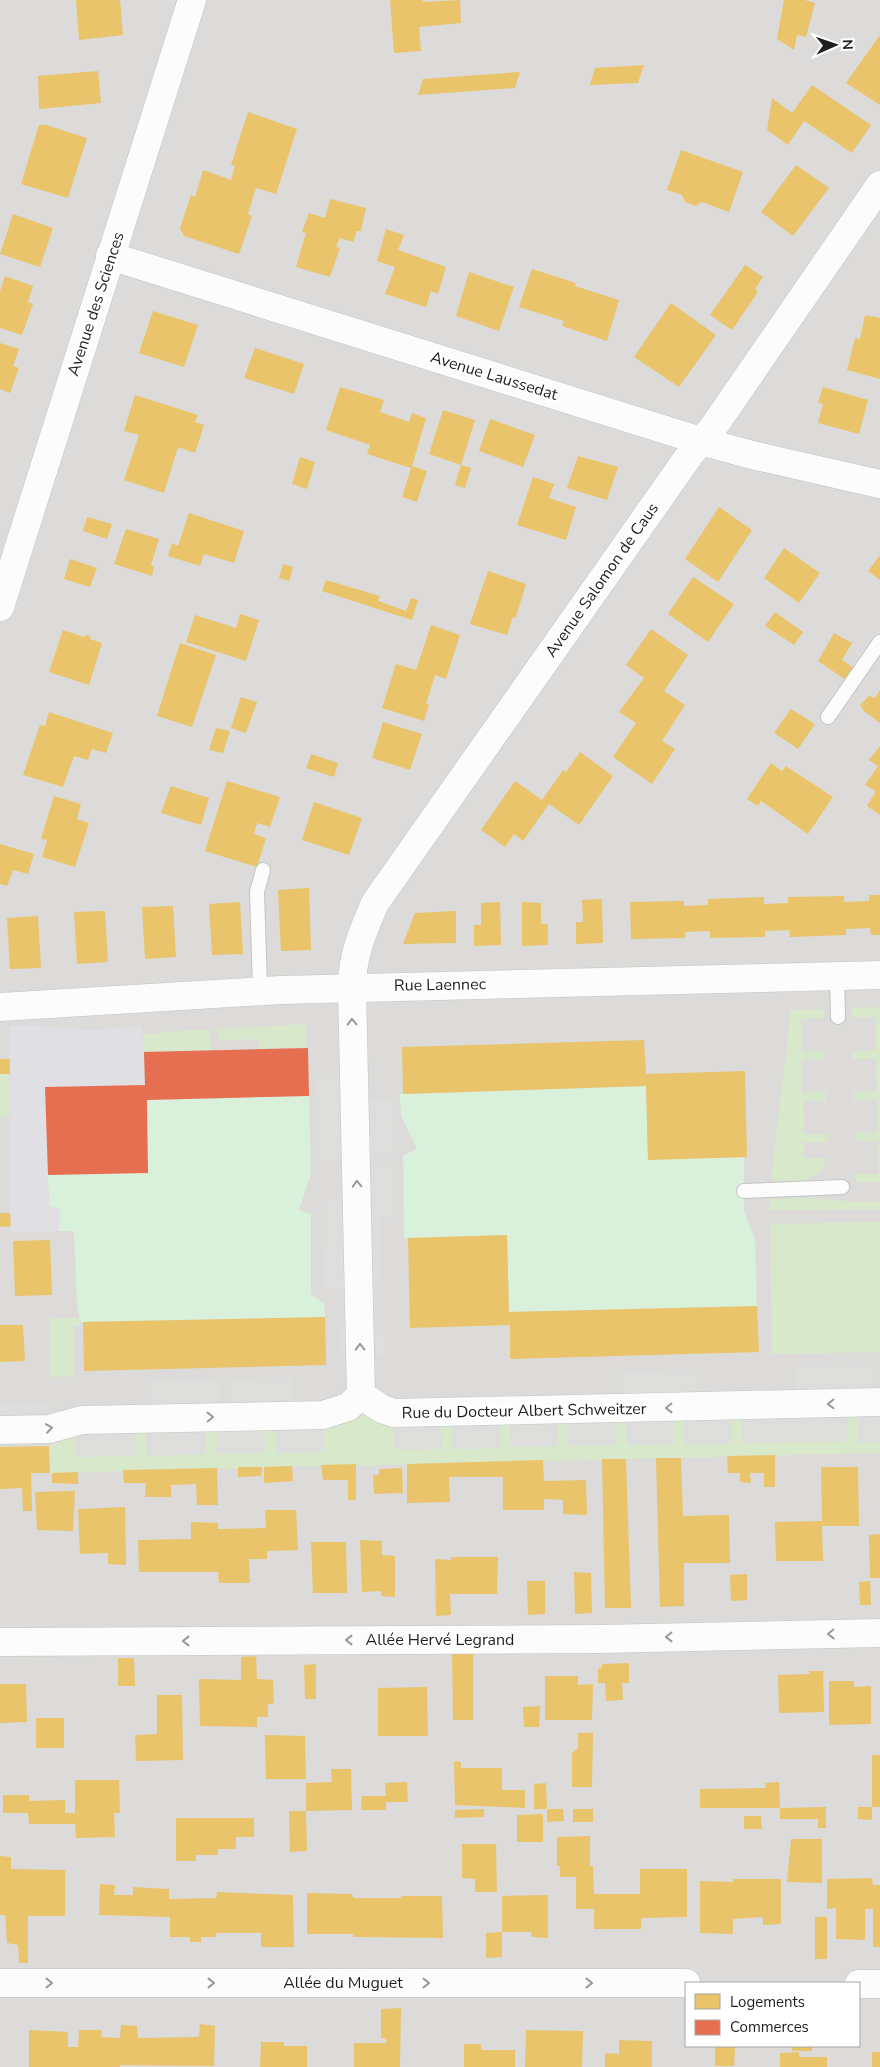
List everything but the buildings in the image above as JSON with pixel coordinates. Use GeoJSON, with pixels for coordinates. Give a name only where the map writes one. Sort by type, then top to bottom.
{"type":"FeatureCollection","features":[{"type":"Feature","properties":{"kind":"street","name":"Avenue des Sciences"},"geometry":{"type":"LineString","coordinates":[[0,607],[110,256],[130,201],[192,0]]}},
{"type":"Feature","properties":{"kind":"street","name":"Avenue Salomon de Caus"},"geometry":{"type":"LineString","coordinates":[[361,1395],[352,987],[352,968],[359,939],[375,903],[690,453],[712,429],[880,185]]}},
{"type":"Feature","properties":{"kind":"street","name":"Avenue Laussedat"},"geometry":{"type":"LineString","coordinates":[[110,256],[702,441],[752,455],[880,484]]}},
{"type":"Feature","properties":{"kind":"street","name":"Rue Laennec"},"geometry":{"type":"LineString","coordinates":[[0,1007],[352,987],[880,975]]}},
{"type":"Feature","properties":{"kind":"street","name":"Rue du Docteur Albert Schweitzer"},"geometry":{"type":"LineString","coordinates":[[361,1395],[382,1409],[394,1413],[880,1402]]}},
{"type":"Feature","properties":{"kind":"street"},"geometry":{"type":"LineString","coordinates":[[0,1430],[49,1429],[82,1420],[323,1415],[348,1407],[361,1395]]}},
{"type":"Feature","properties":{"kind":"street","name":"Allée Hervé Legrand"},"geometry":{"type":"LineString","coordinates":[[0,1642],[591,1639],[880,1633]]}},
{"type":"Feature","properties":{"kind":"street","name":"Allée du Muguet"},"geometry":{"type":"LineString","coordinates":[[0,1983],[685,1984]]}},
{"type":"Feature","properties":{"kind":"street"},"geometry":{"type":"LineString","coordinates":[[860,1984],[880,1984]]}},
{"type":"Feature","properties":{"kind":"lane"},"geometry":{"type":"LineString","coordinates":[[828,717],[880,642]]}},
{"type":"Feature","properties":{"kind":"lane"},"geometry":{"type":"LineString","coordinates":[[260,991],[256,892],[262,870]]}},
{"type":"Feature","properties":{"kind":"lane"},"geometry":{"type":"LineString","coordinates":[[837,976],[838,1017]]}},
{"type":"Feature","properties":{"kind":"lane"},"geometry":{"type":"LineString","coordinates":[[744,1191],[842,1187]]}},
{"type":"Feature","properties":{"kind":"shaded area"},"geometry":{"type":"Polygon","coordinates":[[[0,0],[880,0],[880,2067],[0,2067],[0,0]]]}},
{"type":"Feature","properties":{"kind":"shaded area"},"geometry":{"type":"Polygon","coordinates":[[[27,1025],[91,1030],[142,1026],[145,1085],[45,1088],[49,1206],[60,1209],[59,1231],[10,1232],[10,1026],[27,1025]]]}},
{"type":"Feature","properties":{"kind":"shaded area"},"geometry":{"type":"Polygon","coordinates":[[[341,1073],[344,1159],[320,1160],[317,1074],[341,1073]]]}},
{"type":"Feature","properties":{"kind":"shaded area"},"geometry":{"type":"Polygon","coordinates":[[[392,1099],[393,1153],[370,1154],[369,1100],[392,1099]]]}},
{"type":"Feature","properties":{"kind":"shaded area"},"geometry":{"type":"Polygon","coordinates":[[[370,1162],[393,1162],[394,1216],[380,1217],[384,1356],[376,1356],[370,1162]]]}},
{"type":"Feature","properties":{"kind":"shaded area"},"geometry":{"type":"Polygon","coordinates":[[[344,1200],[348,1356],[339,1357],[337,1287],[323,1288],[321,1201],[344,1200]]]}},
{"type":"Feature","properties":{"kind":"shaded area"},"geometry":{"type":"Polygon","coordinates":[[[874,1366],[874,1389],[795,1391],[795,1368],[874,1366]]]}},
{"type":"Feature","properties":{"kind":"shaded area"},"geometry":{"type":"Polygon","coordinates":[[[696,1370],[696,1393],[618,1395],[617,1371],[696,1370]]]}},
{"type":"Feature","properties":{"kind":"shaded area"},"geometry":{"type":"Polygon","coordinates":[[[292,1378],[292,1400],[231,1402],[231,1379],[292,1378]]]}},
{"type":"Feature","properties":{"kind":"shaded area"},"geometry":{"type":"Polygon","coordinates":[[[219,1379],[220,1402],[151,1404],[150,1381],[219,1379]]]}},
{"type":"Feature","properties":{"kind":"shaded area"},"geometry":{"type":"Polygon","coordinates":[[[49,1404],[49,1413],[0,1414],[0,1405],[49,1404]]]}},
{"type":"Feature","properties":{"kind":"shaded area"},"geometry":{"type":"Polygon","coordinates":[[[848,1417],[848,1441],[743,1443],[742,1419],[848,1417]]]}},
{"type":"Feature","properties":{"kind":"shaded area"},"geometry":{"type":"Polygon","coordinates":[[[858,1417],[880,1417],[880,1442],[859,1443],[858,1417]]]}},
{"type":"Feature","properties":{"kind":"shaded area"},"geometry":{"type":"Polygon","coordinates":[[[731,1419],[732,1443],[684,1444],[684,1420],[731,1419]]]}},
{"type":"Feature","properties":{"kind":"shaded area"},"geometry":{"type":"Polygon","coordinates":[[[615,1421],[616,1445],[568,1446],[568,1423],[615,1421]]]}},
{"type":"Feature","properties":{"kind":"shaded area"},"geometry":{"type":"Polygon","coordinates":[[[626,1421],[673,1421],[673,1444],[627,1445],[626,1421]]]}},
{"type":"Feature","properties":{"kind":"shaded area"},"geometry":{"type":"Polygon","coordinates":[[[558,1423],[558,1446],[511,1447],[510,1424],[558,1423]]]}},
{"type":"Feature","properties":{"kind":"shaded area"},"geometry":{"type":"Polygon","coordinates":[[[499,1424],[500,1448],[453,1449],[452,1425],[499,1424]]]}},
{"type":"Feature","properties":{"kind":"shaded area"},"geometry":{"type":"Polygon","coordinates":[[[441,1426],[442,1449],[395,1450],[394,1427],[441,1426]]]}},
{"type":"Feature","properties":{"kind":"shaded area"},"geometry":{"type":"Polygon","coordinates":[[[323,1429],[323,1452],[276,1453],[275,1430],[323,1429]]]}},
{"type":"Feature","properties":{"kind":"shaded area"},"geometry":{"type":"Polygon","coordinates":[[[264,1430],[265,1453],[217,1454],[217,1431],[264,1430]]]}},
{"type":"Feature","properties":{"kind":"shaded area"},"geometry":{"type":"Polygon","coordinates":[[[206,1431],[206,1454],[147,1456],[146,1432],[206,1431]]]}},
{"type":"Feature","properties":{"kind":"shaded area"},"geometry":{"type":"Polygon","coordinates":[[[135,1433],[136,1456],[76,1457],[75,1434],[135,1433]]]}},
{"type":"Feature","properties":{"kind":"green space"},"geometry":{"type":"Polygon","coordinates":[[[880,1007],[880,1201],[879,1182],[856,1182],[856,1174],[879,1174],[878,1141],[855,1141],[855,1133],[878,1132],[877,1099],[854,1100],[854,1092],[877,1091],[876,1059],[853,1059],[853,1051],[876,1050],[875,1017],[852,1017],[852,1008],[880,1007]]]}},
{"type":"Feature","properties":{"kind":"green space"},"geometry":{"type":"Polygon","coordinates":[[[824,1009],[824,1018],[801,1019],[802,1052],[825,1051],[825,1059],[802,1060],[802,1093],[826,1092],[826,1101],[803,1101],[804,1134],[827,1134],[827,1142],[804,1142],[804,1158],[827,1158],[823,1167],[812,1177],[797,1180],[771,1181],[791,1010],[824,1009]]]}},
{"type":"Feature","properties":{"kind":"green space"},"geometry":{"type":"Polygon","coordinates":[[[305,1024],[306,1047],[259,1049],[258,1039],[218,1040],[218,1029],[305,1024]]]}},
{"type":"Feature","properties":{"kind":"green space"},"geometry":{"type":"Polygon","coordinates":[[[210,1029],[211,1050],[144,1052],[143,1034],[210,1029]]]}},
{"type":"Feature","properties":{"kind":"green space"},"geometry":{"type":"Polygon","coordinates":[[[0,1074],[10,1074],[11,1116],[0,1117],[0,1074]]]}},
{"type":"Feature","properties":{"kind":"green space"},"geometry":{"type":"Polygon","coordinates":[[[646,1086],[648,1160],[744,1157],[744,1211],[755,1240],[757,1306],[509,1312],[507,1235],[404,1238],[403,1156],[417,1149],[401,1115],[400,1094],[646,1086]]]}},
{"type":"Feature","properties":{"kind":"green space"},"geometry":{"type":"Polygon","coordinates":[[[309,1096],[311,1174],[299,1210],[311,1214],[311,1294],[324,1303],[325,1317],[80,1322],[77,1303],[74,1231],[59,1231],[59,1209],[49,1207],[48,1175],[147,1100],[309,1096]]]}},
{"type":"Feature","properties":{"kind":"green space"},"geometry":{"type":"Polygon","coordinates":[[[805,1198],[857,1202],[880,1201],[880,1209],[770,1210],[770,1199],[805,1198]]]}},
{"type":"Feature","properties":{"kind":"green space"},"geometry":{"type":"Polygon","coordinates":[[[880,1222],[880,1352],[772,1354],[770,1224],[880,1222]]]}},
{"type":"Feature","properties":{"kind":"green space"},"geometry":{"type":"Polygon","coordinates":[[[80,1318],[80,1326],[73,1326],[74,1376],[50,1377],[49,1319],[80,1318]]]}},
{"type":"Feature","properties":{"kind":"green space"},"geometry":{"type":"Polygon","coordinates":[[[364,1414],[382,1425],[394,1427],[395,1449],[441,1426],[452,1425],[453,1449],[500,1448],[499,1424],[510,1424],[511,1447],[558,1446],[558,1423],[568,1423],[568,1446],[616,1445],[615,1421],[626,1421],[627,1445],[673,1444],[673,1421],[684,1420],[685,1444],[732,1443],[731,1419],[742,1419],[743,1442],[848,1441],[848,1417],[858,1417],[859,1443],[880,1442],[880,1453],[50,1473],[49,1446],[75,1434],[135,1456],[135,1433],[146,1432],[147,1456],[206,1454],[206,1431],[217,1431],[265,1453],[264,1430],[275,1430],[276,1453],[323,1452],[323,1429],[343,1425],[364,1414]]]}}]}
